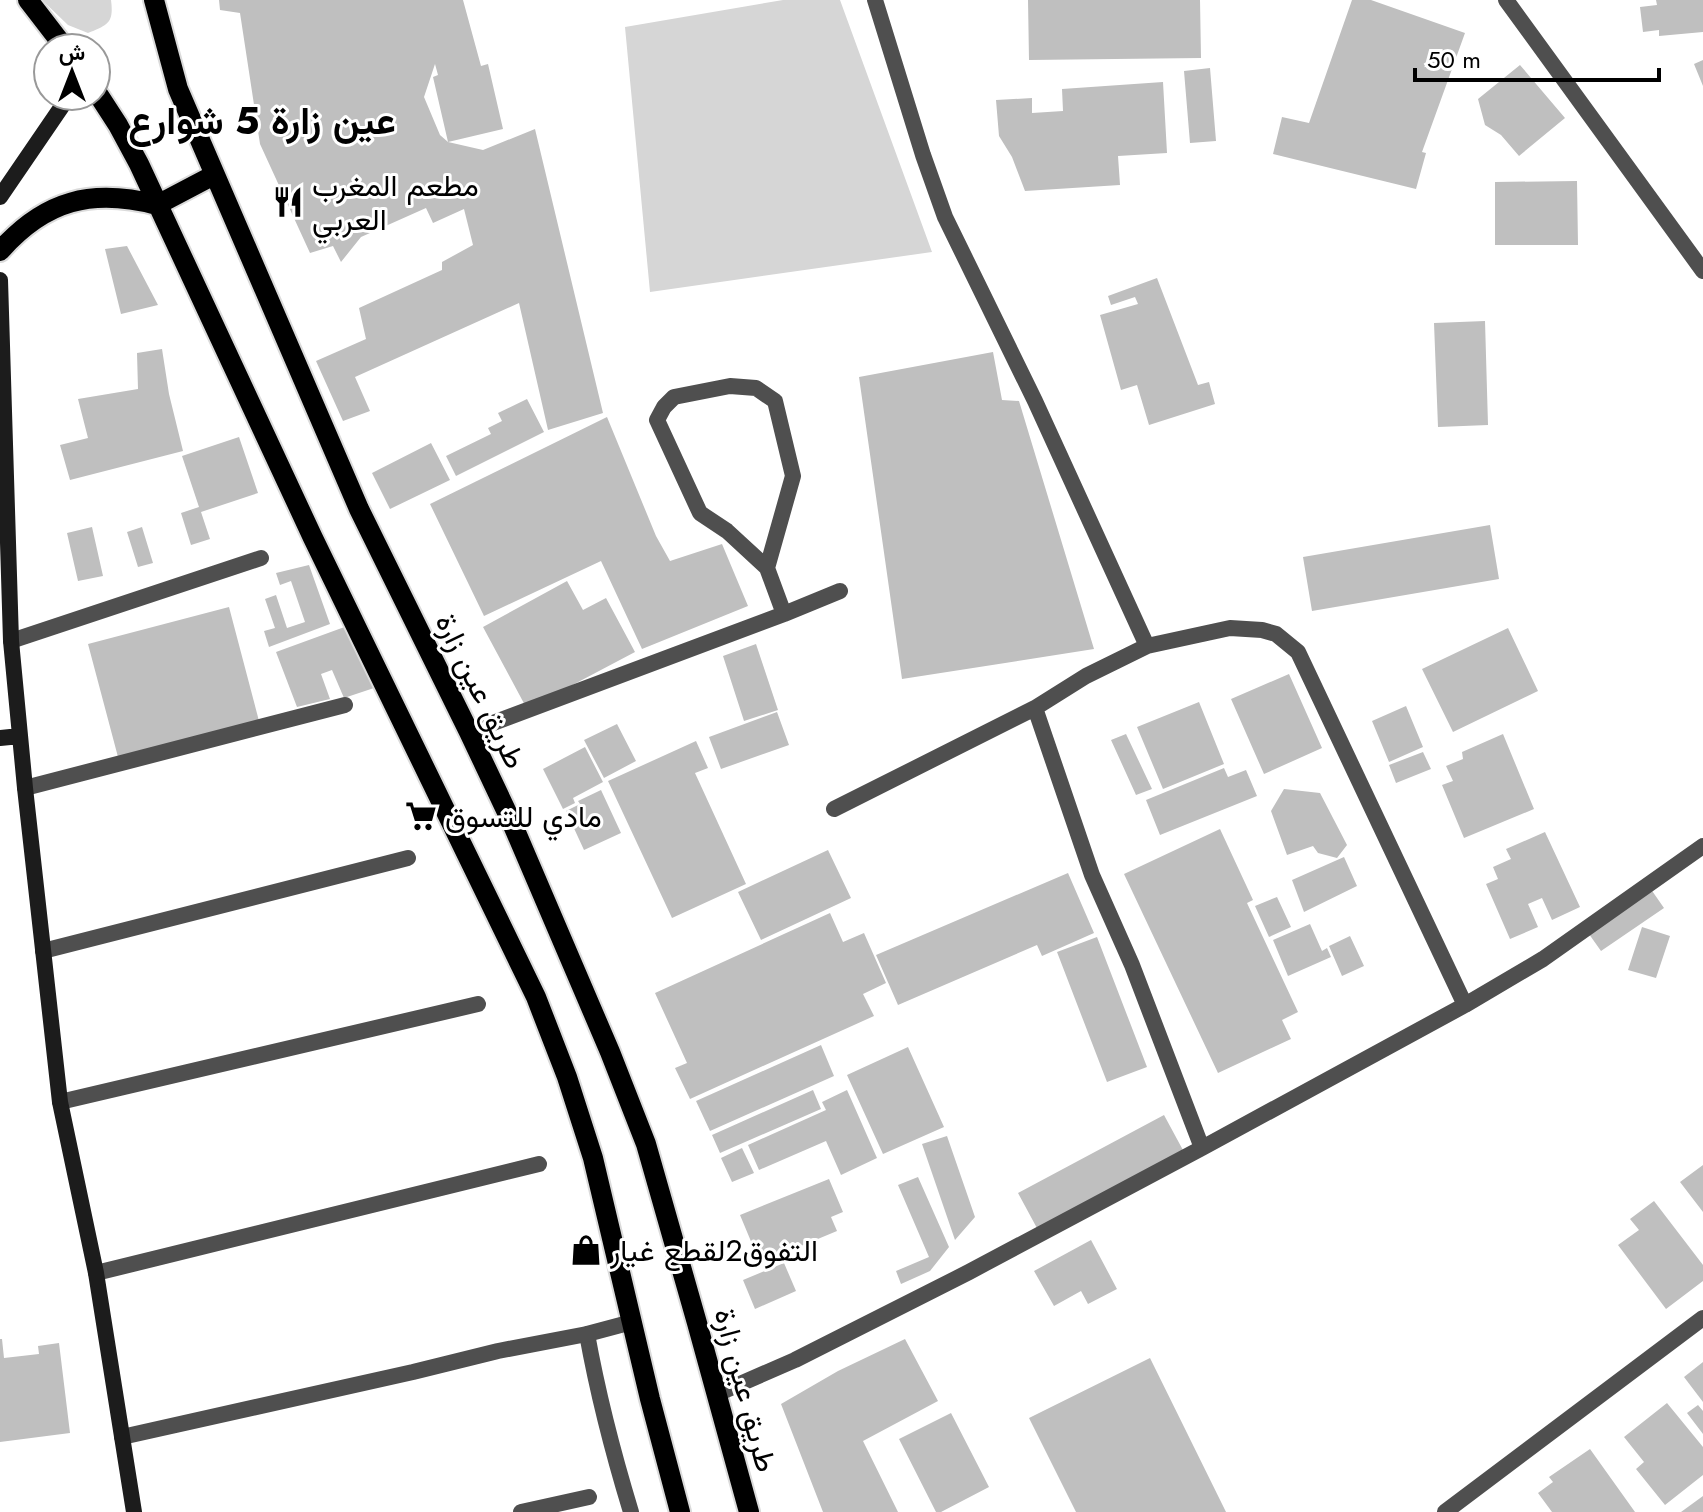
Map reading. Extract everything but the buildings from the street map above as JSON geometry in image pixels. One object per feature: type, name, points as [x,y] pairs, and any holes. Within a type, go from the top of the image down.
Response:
[{"type":"main road","points":[[28,0],[53,32]]},
{"type":"main road","name":"طريق عين زارة","points":[[154,0],[178,89],[214,175],[359,509],[525,852],[610,1052],[646,1144],[749,1512]]},
{"type":"main road","points":[[110,112],[139,164],[319,551],[536,997],[567,1077],[593,1158],[680,1512]]},
{"type":"main road","points":[[0,251],[26,225],[58,206],[108,196],[157,205],[214,175]]},
{"type":"street","points":[[875,0],[945,217],[1035,401],[1147,646]]},
{"type":"street","points":[[1506,0],[1703,271]]},
{"type":"street","points":[[0,197],[58,112]]},
{"type":"street","points":[[0,280],[11,641],[25,788],[60,1102],[96,1273],[134,1512]]},
{"type":"street","points":[[767,568],[793,476],[775,401],[756,388],[730,386],[674,397],[657,420],[700,513],[727,531],[767,568],[784,614]]},
{"type":"street","points":[[11,641],[261,558]]},
{"type":"street","points":[[469,732],[840,591]]},
{"type":"street","points":[[834,809],[1035,708],[1086,676],[1147,646],[1230,628],[1276,634],[1298,652],[1465,1005]]},
{"type":"street","points":[[25,788],[345,705]]},
{"type":"street","points":[[1035,708],[1092,875],[1132,965],[1202,1148]]},
{"type":"street","points":[[0,738],[20,736]]},
{"type":"street","points":[[717,1394],[795,1360],[929,1292],[1465,1005],[1543,959],[1703,846]]},
{"type":"street","points":[[43,951],[408,858]]},
{"type":"street","points":[[60,1102],[478,1004]]},
{"type":"street","points":[[96,1273],[539,1164]]},
{"type":"street","points":[[1445,1512],[1703,1318]]},
{"type":"street","points":[[122,1437],[632,1322]]},
{"type":"street","points":[[587,1334],[614,1459],[631,1512]]},
{"type":"street","points":[[521,1512],[589,1497]]},
{"type":"shaded area","points":[[42,0],[111,0],[111,14],[105,25],[86,32],[68,25]]},
{"type":"shaded area","points":[[783,0],[840,0],[932,252],[650,292],[625,27]]},
{"type":"place","name":"مطعم المغرب العربي","points":[[288,202]]},
{"type":"place","name":"مادي للتسوق","points":[[421,816]]},
{"type":"place","name":"التفوق2لقطع غيار","points":[[586,1250]]},
{"type":"district","name":"عين زارة 5 شوارع","points":[[262,120]]}]
